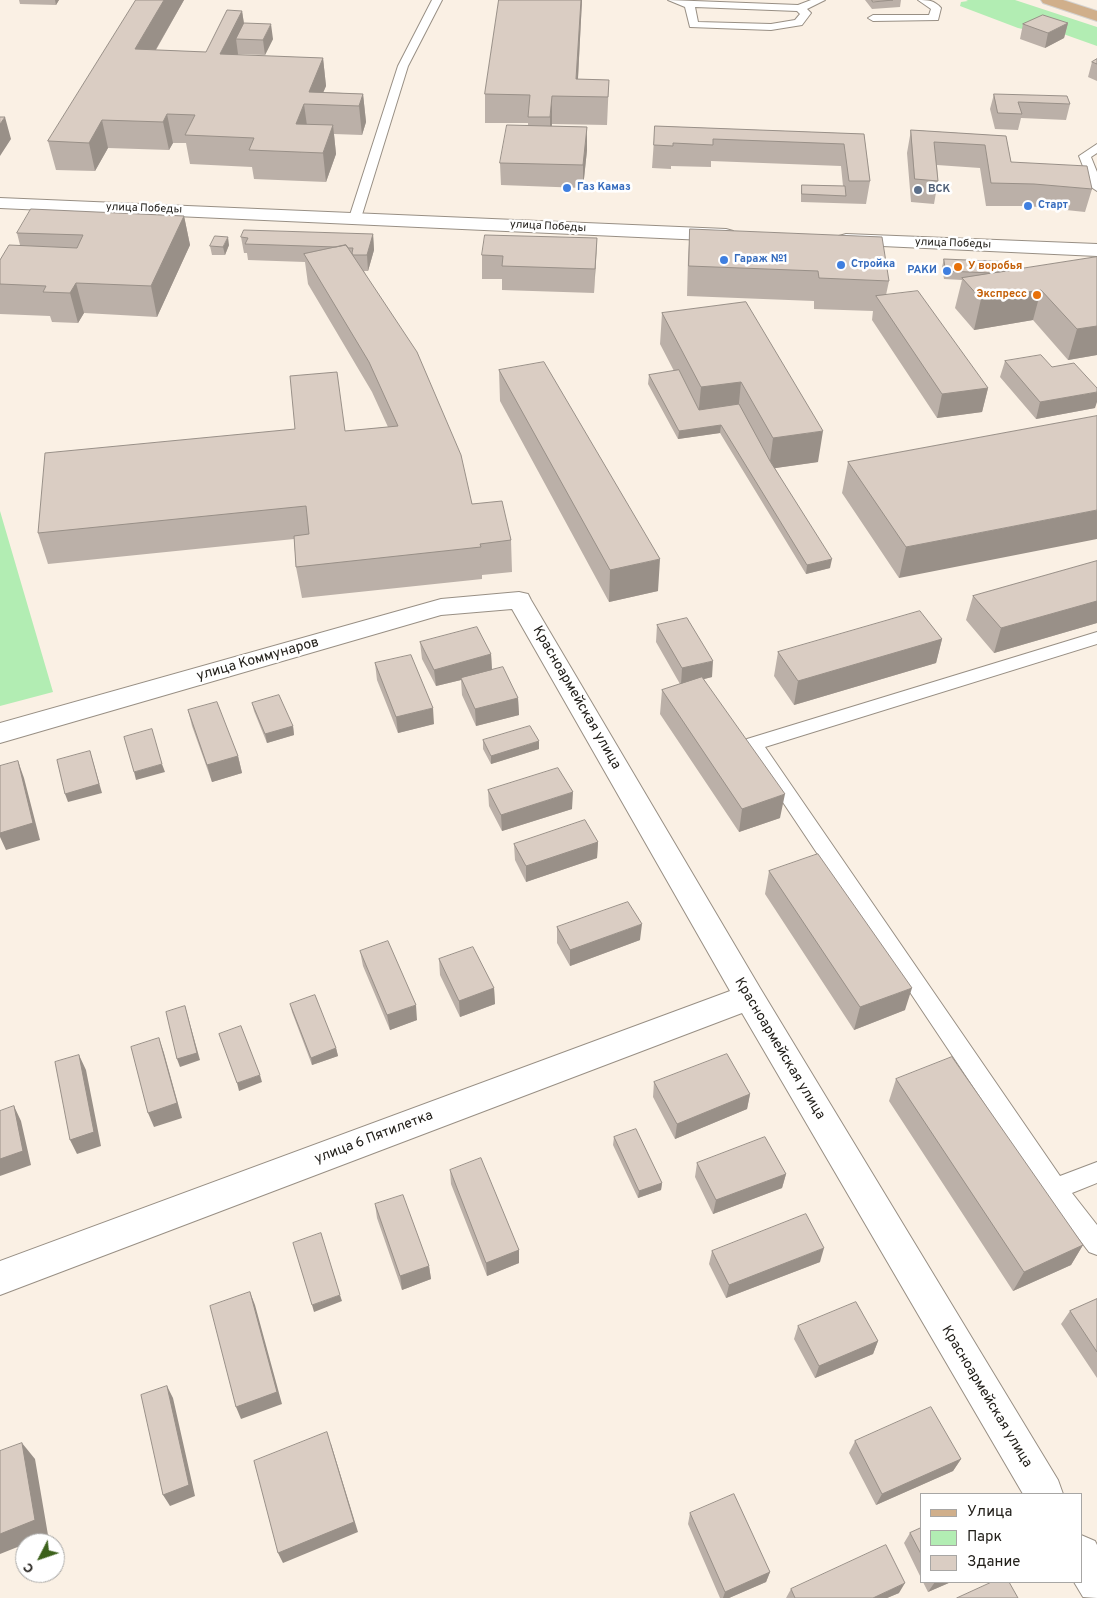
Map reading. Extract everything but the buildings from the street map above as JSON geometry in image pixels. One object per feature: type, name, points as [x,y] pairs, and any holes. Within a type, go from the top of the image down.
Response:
[{"type":"main road","points":[[1048,0],[1097,16]]},
{"type":"street","name":"улица Победы","points":[[0,203],[747,236]]},
{"type":"street","name":"улица Победы","points":[[825,239],[1097,250]]},
{"type":"street","name":"улица Коммунаров","points":[[0,733],[441,607],[520,600]]},
{"type":"street","name":"Красноармейская улица","points":[[520,600],[749,998],[1043,1493]]},
{"type":"street","name":"улица 6 Пятилетка","points":[[0,1278],[749,998]]},
{"type":"street","points":[[1082,1558],[1097,1583]]},
{"type":"lane","points":[[355,218],[403,66],[437,0]]},
{"type":"lane","points":[[672,0],[689,4],[800,8],[820,0]]},
{"type":"lane","points":[[873,18],[934,18],[936,8],[923,0]]},
{"type":"lane","points":[[689,4],[694,25],[771,27],[798,23],[806,13],[800,8]]},
{"type":"lane","points":[[1097,148],[1084,156],[1097,187]]},
{"type":"lane","points":[[1097,638],[753,744],[1055,1189],[1097,1244]]},
{"type":"lane","points":[[1055,1189],[1097,1172]]},
{"type":"green space","points":[[966,0],[1015,0],[1097,27],[1097,46],[1038,25],[1032,31],[1018,28],[960,6],[961,2],[968,1]]},
{"type":"green space","points":[[0,511],[53,692],[0,706]]},
{"type":"place","name":"Газ Камаз","points":[[567,188]]},
{"type":"place","name":"ВСК","points":[[918,190]]},
{"type":"place","name":"Старт","points":[[1028,206]]},
{"type":"place","name":"Гараж №1","points":[[724,260]]},
{"type":"place","name":"Стройка","points":[[841,265]]},
{"type":"place","name":"У воробья","points":[[958,267]]},
{"type":"place","name":"РАКИ","points":[[947,271]]},
{"type":"place","name":"Экспресс","points":[[1037,295]]}]
